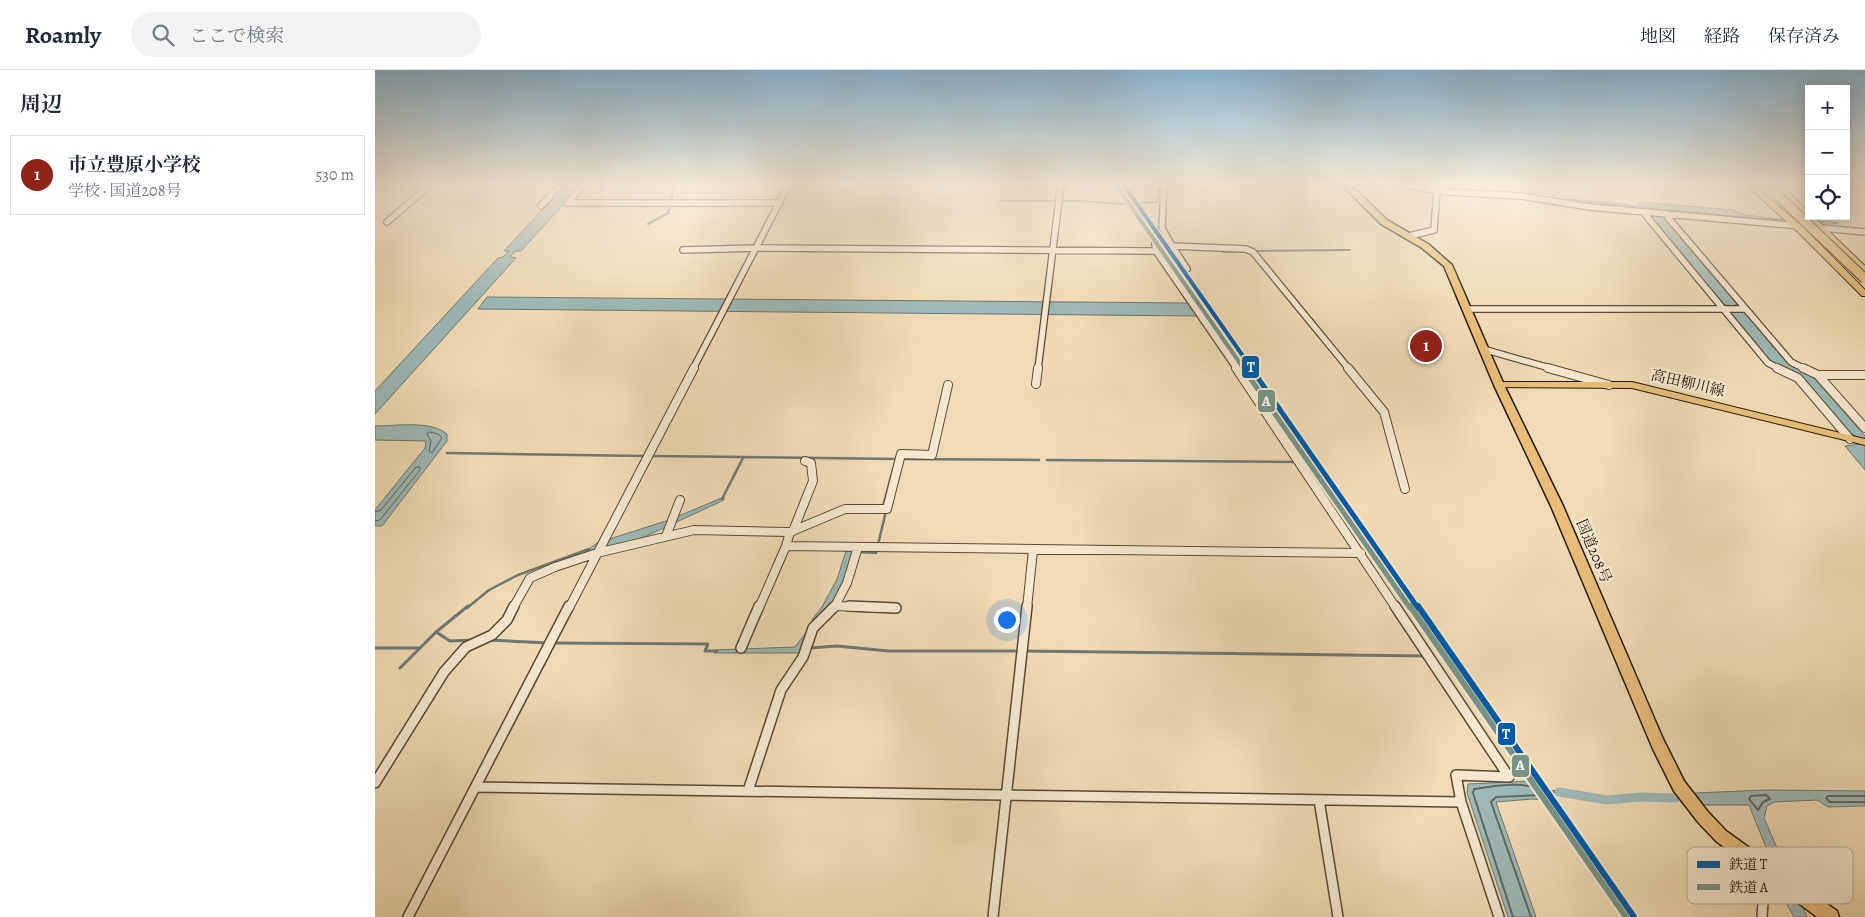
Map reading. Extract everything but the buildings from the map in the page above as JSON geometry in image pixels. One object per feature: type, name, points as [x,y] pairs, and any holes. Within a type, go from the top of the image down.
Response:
[{"type":"highway","name":"国道208号","points":[[1389,224],[1425,246],[1448,265],[1467,305],[1499,385],[1557,506],[1658,744],[1679,786],[1703,817],[1721,836],[1735,847]]},
{"type":"highway","points":[[1809,224],[1865,279]]},
{"type":"highway","name":"国道208号","points":[[1812,904],[1831,917]]},
{"type":"main road","points":[[1815,224],[1865,270]]},
{"type":"main road","points":[[1795,225],[1865,294]]},
{"type":"main road","name":"高田柳川線","points":[[1499,385],[1632,386],[1858,440]]},
{"type":"street","points":[[408,917],[770,224]]},
{"type":"street","points":[[1036,384],[1056,224]]},
{"type":"street","points":[[1162,224],[1162,228],[1168,240],[1187,269]]},
{"type":"street","points":[[1409,236],[1434,230],[1434,224]]},
{"type":"street","points":[[1653,224],[1768,363],[1798,378],[1858,440]]},
{"type":"street","points":[[1673,224],[1791,362],[1818,375],[1865,428]]},
{"type":"street","points":[[1778,224],[1865,232]]},
{"type":"street","points":[[1168,240],[1155,244],[1156,251],[1361,553],[1509,777],[1456,775],[1461,802],[1499,917]]},
{"type":"street","points":[[1173,246],[1246,249],[1253,252],[1384,412],[1405,489]]},
{"type":"street","points":[[683,250],[757,248],[1156,251]]},
{"type":"street","points":[[1467,305],[1745,309]]},
{"type":"street","points":[[1483,349],[1611,385]]},
{"type":"street","points":[[1818,375],[1865,375]]},
{"type":"street","points":[[375,783],[445,672],[466,647],[497,631],[502,623],[507,620],[530,578],[555,567],[597,553],[694,530],[792,532],[845,509],[887,509],[901,454],[932,454],[948,385]]},
{"type":"street","points":[[741,648],[792,532],[801,507],[809,494],[815,473],[811,464],[805,461]]},
{"type":"street","points":[[666,536],[680,500]]},
{"type":"street","points":[[786,546],[1361,553]]},
{"type":"street","points":[[748,791],[781,690],[803,657],[813,628],[831,613],[835,606],[847,582],[858,547]]},
{"type":"street","points":[[993,917],[1033,550]]},
{"type":"street","points":[[835,606],[896,608]]},
{"type":"street","points":[[476,787],[1461,802]]},
{"type":"street","points":[[1319,800],[1337,917]]},
{"type":"street","points":[[1762,917],[1763,904]]},
{"type":"water","points":[[529,224],[546,224],[521,251],[515,251],[510,257],[516,258],[375,414],[375,391],[498,258],[503,257],[509,251],[504,251]]},
{"type":"water","points":[[1656,224],[1670,224],[1736,301],[1738,305],[1734,305],[1738,310],[1744,310],[1787,361],[1810,374],[1865,436],[1865,470],[1845,446],[1860,444],[1859,438],[1844,430],[1799,378],[1771,363],[1731,315],[1729,311],[1733,310],[1729,305],[1723,305]]},
{"type":"water","points":[[487,297],[1189,303],[1197,316],[478,309]]},
{"type":"water","points":[[422,425],[432,427],[447,434],[447,441],[382,526],[375,526],[375,510],[425,448],[426,441],[375,440],[375,426]]},
{"type":"water","points":[[724,497],[724,500],[642,538],[586,551],[597,543],[669,520]]},
{"type":"water","points":[[846,551],[854,551],[839,594],[802,651],[797,653],[714,653],[715,650],[795,647],[808,630],[813,618],[822,607],[837,579]]},
{"type":"water","points":[[1530,781],[1546,784],[1554,797],[1547,800],[1532,799],[1496,802],[1536,917],[1508,917],[1467,793],[1468,784]]},
{"type":"water","points":[[1766,790],[1865,791],[1865,806],[1828,807],[1817,800],[1775,802],[1767,806],[1764,818],[1777,847],[1766,847],[1749,805],[1703,805],[1695,793]]},
{"type":"water","points":[[1787,904],[1801,904],[1807,917],[1794,917]]},
{"type":"waterway","points":[[1253,251],[1350,250]]},
{"type":"waterway","points":[[1223,252],[1243,252]]},
{"type":"waterway","points":[[447,453],[645,456]]},
{"type":"waterway","points":[[653,456],[897,459]]},
{"type":"waterway","points":[[722,499],[743,458]]},
{"type":"waterway","points":[[857,552],[876,553],[886,511],[883,506],[896,459]]},
{"type":"waterway","points":[[903,459],[1039,460]]},
{"type":"waterway","points":[[1047,460],[1294,462]]},
{"type":"waterway","points":[[467,608],[489,590],[518,575],[589,549]]},
{"type":"waterway","points":[[436,632],[468,606]]},
{"type":"waterway","points":[[400,668],[436,632]]},
{"type":"waterway","points":[[436,632],[450,641],[473,640]]},
{"type":"waterway","points":[[488,640],[548,643]]},
{"type":"waterway","points":[[553,643],[708,644],[705,651],[717,651]]},
{"type":"waterway","points":[[810,648],[837,646],[888,651],[1019,651]]},
{"type":"waterway","points":[[375,648],[419,648]]},
{"type":"waterway","points":[[1024,651],[1425,656]]},
{"type":"waterway","points":[[1548,791],[1559,792]]},
{"type":"waterway","points":[[1559,792],[1607,800],[1640,797],[1676,798]]},
{"type":"rail line","name":"A","points":[[1143,224],[1626,917]]},
{"type":"rail line","name":"T","points":[[1151,224],[1634,917]]},
{"type":"place","name":"市立豊原小学校","points":[[1426,346]]}]
